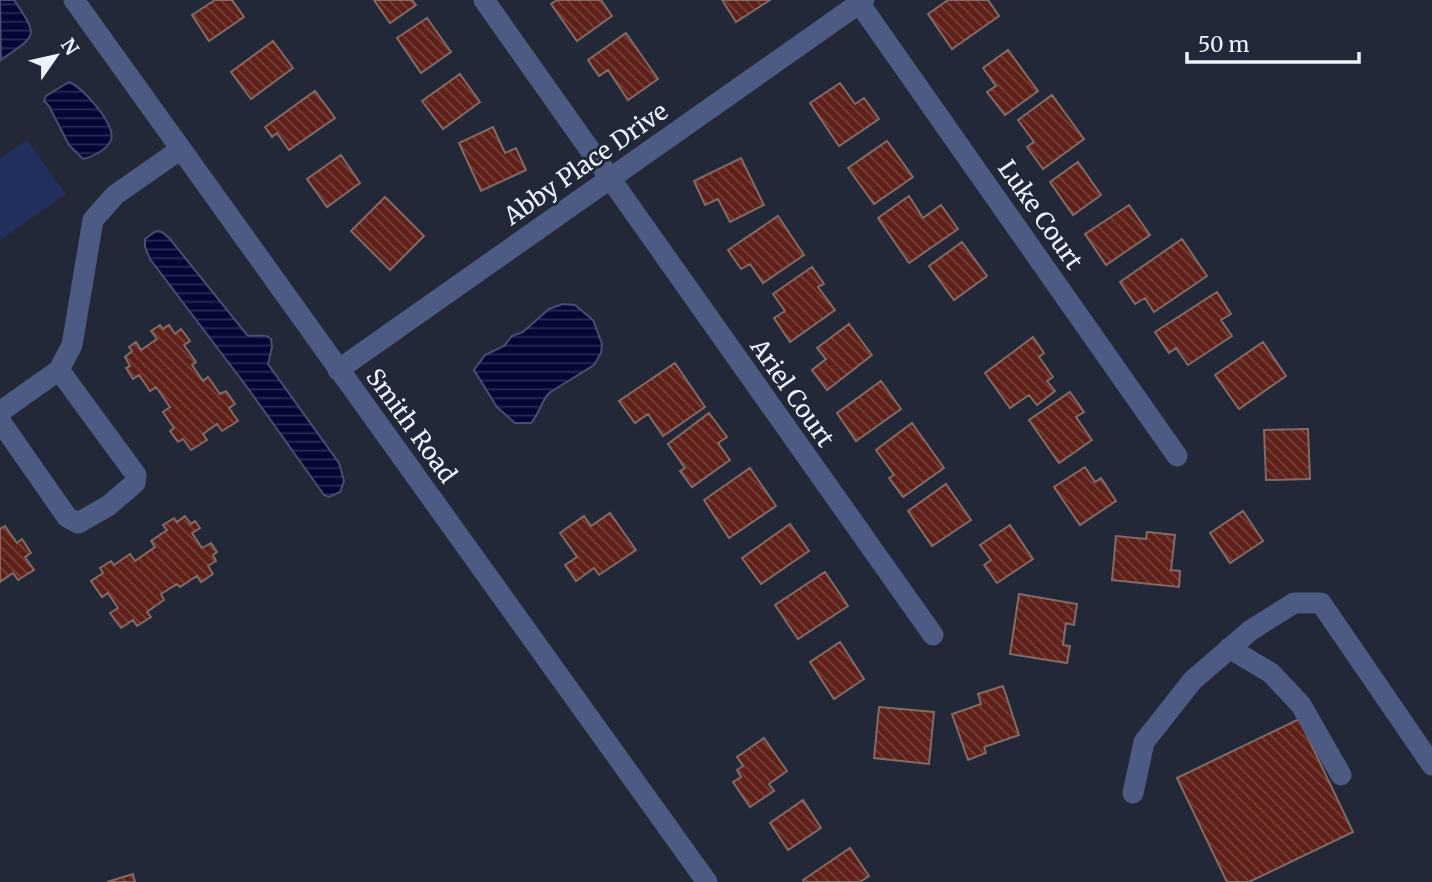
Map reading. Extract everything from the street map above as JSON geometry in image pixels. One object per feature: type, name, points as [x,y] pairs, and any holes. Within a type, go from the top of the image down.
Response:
[{"type":"street","name":"Smith Road","points":[[74,0],[707,882]]},
{"type":"street","name":"Ariel Court","points":[[484,0],[933,635]]},
{"type":"street","name":"Abby Place Drive","points":[[338,370],[860,1]]},
{"type":"street","name":"Luke Court","points":[[860,1],[1177,456]]},
{"type":"street","points":[[0,412],[59,370],[72,345],[93,220],[115,195],[180,149]]},
{"type":"street","points":[[0,421],[67,517],[78,523],[108,506],[135,483],[136,475],[59,370]]},
{"type":"street","points":[[1133,793],[1144,742],[1192,680],[1251,630],[1294,603],[1321,603],[1432,765]]},
{"type":"street","points":[[1229,648],[1271,673],[1301,705],[1341,775]]},
{"type":"shaded area","points":[[0,0],[14,0],[31,29],[27,40],[1,60]]},
{"type":"shaded area","points":[[69,82],[97,107],[111,133],[111,140],[106,147],[83,159],[69,145],[44,101],[46,96]]},
{"type":"shaded area","points":[[27,140],[66,194],[0,240],[0,159]]},
{"type":"shaded area","points":[[156,231],[162,232],[170,239],[247,335],[271,339],[268,364],[339,463],[344,481],[340,492],[329,497],[324,495],[247,387],[150,259],[145,239]]},
{"type":"shaded area","points":[[563,304],[575,305],[593,320],[602,344],[601,353],[594,365],[549,393],[531,423],[515,423],[497,407],[474,370],[485,355],[504,346],[512,336],[523,332],[549,309]]},
{"type":"building","points":[[215,0],[232,0],[244,17],[209,41],[192,15]]},
{"type":"building","points":[[374,0],[412,0],[416,5],[390,23]]},
{"type":"building","points":[[557,0],[601,0],[612,16],[577,41],[551,4]]},
{"type":"building","points":[[722,0],[770,0],[736,22]]},
{"type":"building","points":[[948,0],[988,0],[999,16],[952,49],[928,14]]},
{"type":"building","points":[[427,18],[451,52],[421,73],[397,38]]},
{"type":"building","points":[[626,33],[658,79],[628,100],[608,70],[599,76],[588,60]]},
{"type":"building","points":[[273,41],[293,68],[251,99],[231,72]]},
{"type":"building","points":[[1008,50],[1038,91],[1005,115],[987,92],[996,86],[983,68]]},
{"type":"building","points":[[460,74],[480,102],[443,129],[422,101]]},
{"type":"building","points":[[840,83],[855,104],[864,98],[879,119],[839,146],[810,103]]},
{"type":"building","points":[[315,91],[335,118],[289,150],[277,133],[272,137],[265,127]]},
{"type":"building","points":[[1052,95],[1084,139],[1043,169],[1027,147],[1034,142],[1018,120]]},
{"type":"building","points":[[493,127],[505,153],[516,148],[526,170],[481,191],[459,143]]},
{"type":"building","points":[[887,141],[913,177],[874,204],[848,168]]},
{"type":"building","points":[[341,155],[360,183],[327,207],[307,179]]},
{"type":"building","points":[[741,158],[764,205],[730,222],[718,199],[705,205],[694,181]]},
{"type":"building","points":[[1078,162],[1101,195],[1073,215],[1050,182]]},
{"type":"building","points":[[909,196],[923,218],[941,205],[958,229],[909,263],[878,218]]},
{"type":"building","points":[[385,197],[424,236],[390,270],[351,231]]},
{"type":"building","points":[[1129,205],[1150,235],[1106,265],[1085,234]]},
{"type":"building","points":[[778,216],[804,255],[763,283],[750,264],[741,269],[728,250]]},
{"type":"building","points":[[1182,239],[1207,276],[1154,312],[1145,298],[1135,304],[1120,282]]},
{"type":"building","points":[[962,242],[987,276],[954,300],[929,266]]},
{"type":"building","points":[[812,267],[824,284],[818,287],[835,310],[790,342],[774,318],[785,311],[773,294]]},
{"type":"building","points":[[1217,292],[1231,314],[1221,320],[1232,336],[1188,365],[1176,348],[1169,353],[1155,332]]},
{"type":"building","points":[[849,324],[872,355],[827,390],[812,370],[826,359],[817,348]]},
{"type":"building","points":[[160,325],[163,329],[169,325],[175,334],[181,329],[190,341],[184,345],[196,362],[192,365],[203,381],[208,377],[220,394],[226,391],[235,404],[229,408],[238,421],[222,431],[217,424],[203,434],[207,440],[191,450],[183,439],[178,442],[170,431],[174,428],[163,412],[170,407],[156,387],[150,391],[139,375],[133,379],[126,368],[130,366],[125,357],[132,351],[129,347],[136,342],[141,350],[157,339],[151,331]]},
{"type":"building","points":[[1033,337],[1044,353],[1039,357],[1053,377],[1047,381],[1055,391],[1037,405],[1029,395],[1010,408],[985,373]]},
{"type":"building","points":[[1263,342],[1286,376],[1239,409],[1215,375]]},
{"type":"building","points":[[675,363],[705,407],[663,436],[648,414],[635,423],[619,401]]},
{"type":"building","points":[[881,381],[901,409],[856,441],[837,413]]},
{"type":"building","points":[[1070,392],[1084,412],[1076,417],[1092,440],[1059,463],[1029,420]]},
{"type":"building","points":[[709,413],[727,437],[718,443],[730,460],[692,487],[680,471],[685,468],[668,444]]},
{"type":"building","points":[[912,423],[944,468],[903,497],[889,478],[894,475],[876,450]]},
{"type":"building","points":[[1308,429],[1310,479],[1266,480],[1264,430]]},
{"type":"building","points":[[1085,467],[1095,482],[1101,478],[1116,501],[1080,525],[1054,487]]},
{"type":"building","points":[[750,468],[776,506],[729,538],[704,500]]},
{"type":"building","points":[[946,484],[971,520],[932,546],[908,511]]},
{"type":"building","points":[[1243,511],[1263,541],[1230,563],[1210,533]]},
{"type":"building","points":[[610,513],[636,550],[599,575],[594,568],[576,581],[565,565],[577,557],[560,533],[584,516],[591,526]]},
{"type":"building","points":[[185,516],[191,524],[195,521],[200,528],[192,533],[202,548],[211,543],[217,552],[213,555],[216,561],[208,566],[213,574],[201,582],[197,576],[180,587],[177,584],[161,594],[164,600],[147,612],[151,617],[137,626],[133,620],[121,628],[110,613],[118,608],[108,593],[102,597],[91,581],[103,573],[100,568],[111,561],[114,565],[130,554],[135,561],[155,547],[151,541],[167,530],[163,525],[174,518],[177,522]]},
{"type":"building","points":[[790,524],[809,551],[761,584],[742,558]]},
{"type":"building","points":[[1010,525],[1033,559],[997,583],[984,565],[991,560],[980,545]]},
{"type":"building","points":[[5,526],[17,543],[22,539],[31,553],[25,557],[34,570],[18,580],[13,573],[0,582],[0,529]]},
{"type":"building","points":[[1147,532],[1175,535],[1171,570],[1180,571],[1179,587],[1112,580],[1116,536],[1146,539]]},
{"type":"building","points":[[825,572],[848,606],[798,639],[775,605]]},
{"type":"building","points":[[1019,594],[1077,604],[1074,625],[1066,623],[1063,645],[1070,646],[1067,663],[1010,654]]},
{"type":"building","points":[[840,642],[864,679],[834,699],[810,662]]},
{"type":"building","points":[[1003,686],[1019,735],[984,747],[986,753],[968,760],[952,714],[981,704],[978,694]]},
{"type":"building","points":[[879,707],[934,712],[929,764],[874,758]]},
{"type":"building","points":[[1299,719],[1353,832],[1249,882],[1227,882],[1177,778]]},
{"type":"building","points":[[764,738],[787,771],[769,784],[774,791],[750,807],[733,782],[741,777],[737,770],[743,766],[737,757]]},
{"type":"building","points":[[803,800],[821,828],[788,850],[770,823]]},
{"type":"building","points":[[850,848],[869,876],[860,882],[804,882],[803,880]]},
{"type":"building","points":[[133,874],[135,882],[107,882]]}]
